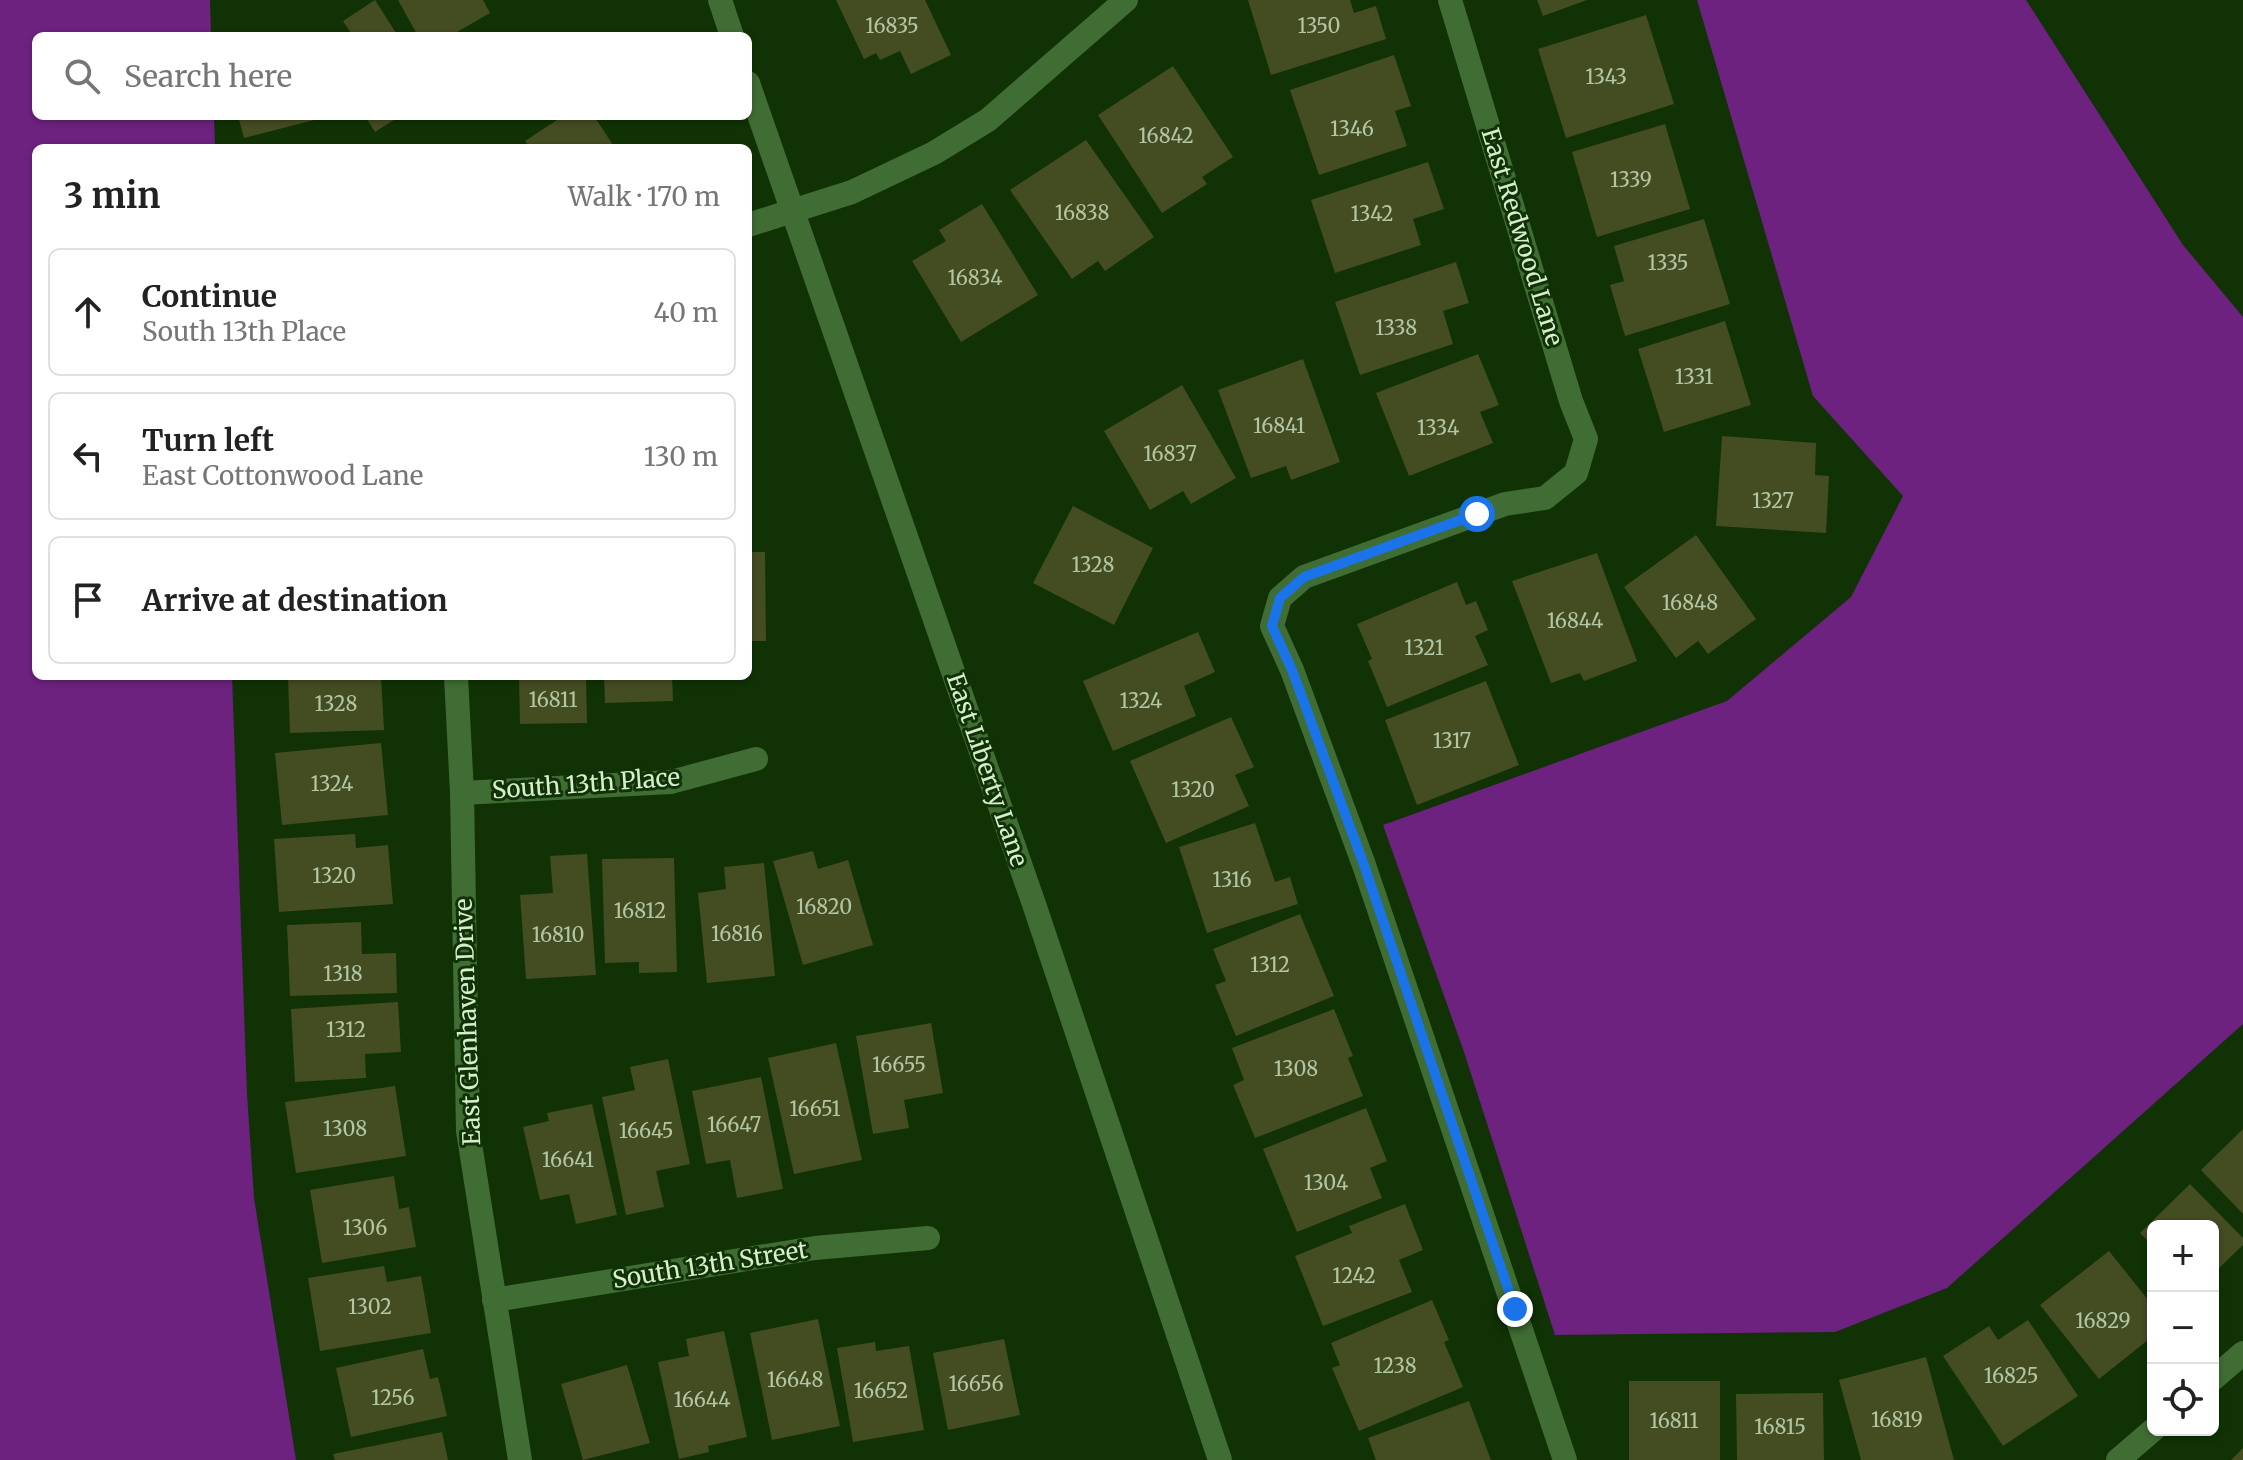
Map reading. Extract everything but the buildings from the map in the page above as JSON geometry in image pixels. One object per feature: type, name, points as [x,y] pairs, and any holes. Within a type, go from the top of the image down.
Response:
[{"type":"street","points":[[720,0],[731,32]]},
{"type":"street","points":[[752,224],[852,192],[934,153],[988,120],[1126,0]]},
{"type":"street","name":"East Redwood Lane","points":[[1450,0],[1571,401],[1586,439],[1576,473],[1545,498],[1505,504],[1304,577],[1280,598],[1272,626],[1292,670],[1364,865],[1565,1460]]},
{"type":"street","name":"East Liberty Lane","points":[[752,95],[1035,907],[1220,1460]]},
{"type":"street","name":"East Glenhaven Drive","points":[[456,680],[462,793],[468,1131],[520,1460]]},
{"type":"street","name":"South 13th Place","points":[[462,793],[671,782],[756,759]]},
{"type":"street","name":"South 13th Street","points":[[494,1300],[815,1248],[928,1238]]},
{"type":"street","points":[[2219,1374],[2243,1353]]},
{"type":"street","points":[[2118,1460],[2147,1435]]},
{"type":"shaded area","points":[[0,0],[210,0],[211,32],[32,32],[32,120],[214,120],[215,144],[32,144],[32,680],[232,680],[247,1094],[254,1198],[296,1460],[0,1460]]},
{"type":"shaded area","points":[[1697,0],[2026,0],[2183,245],[2243,317],[2243,1024],[1947,1288],[1835,1332],[1555,1335],[1463,1049],[1383,825],[1727,701],[1851,597],[1903,496],[1813,396]]},
{"type":"route","points":[[1477,514],[1304,577],[1280,598],[1272,626],[1292,670],[1364,865],[1515,1309]]}]
